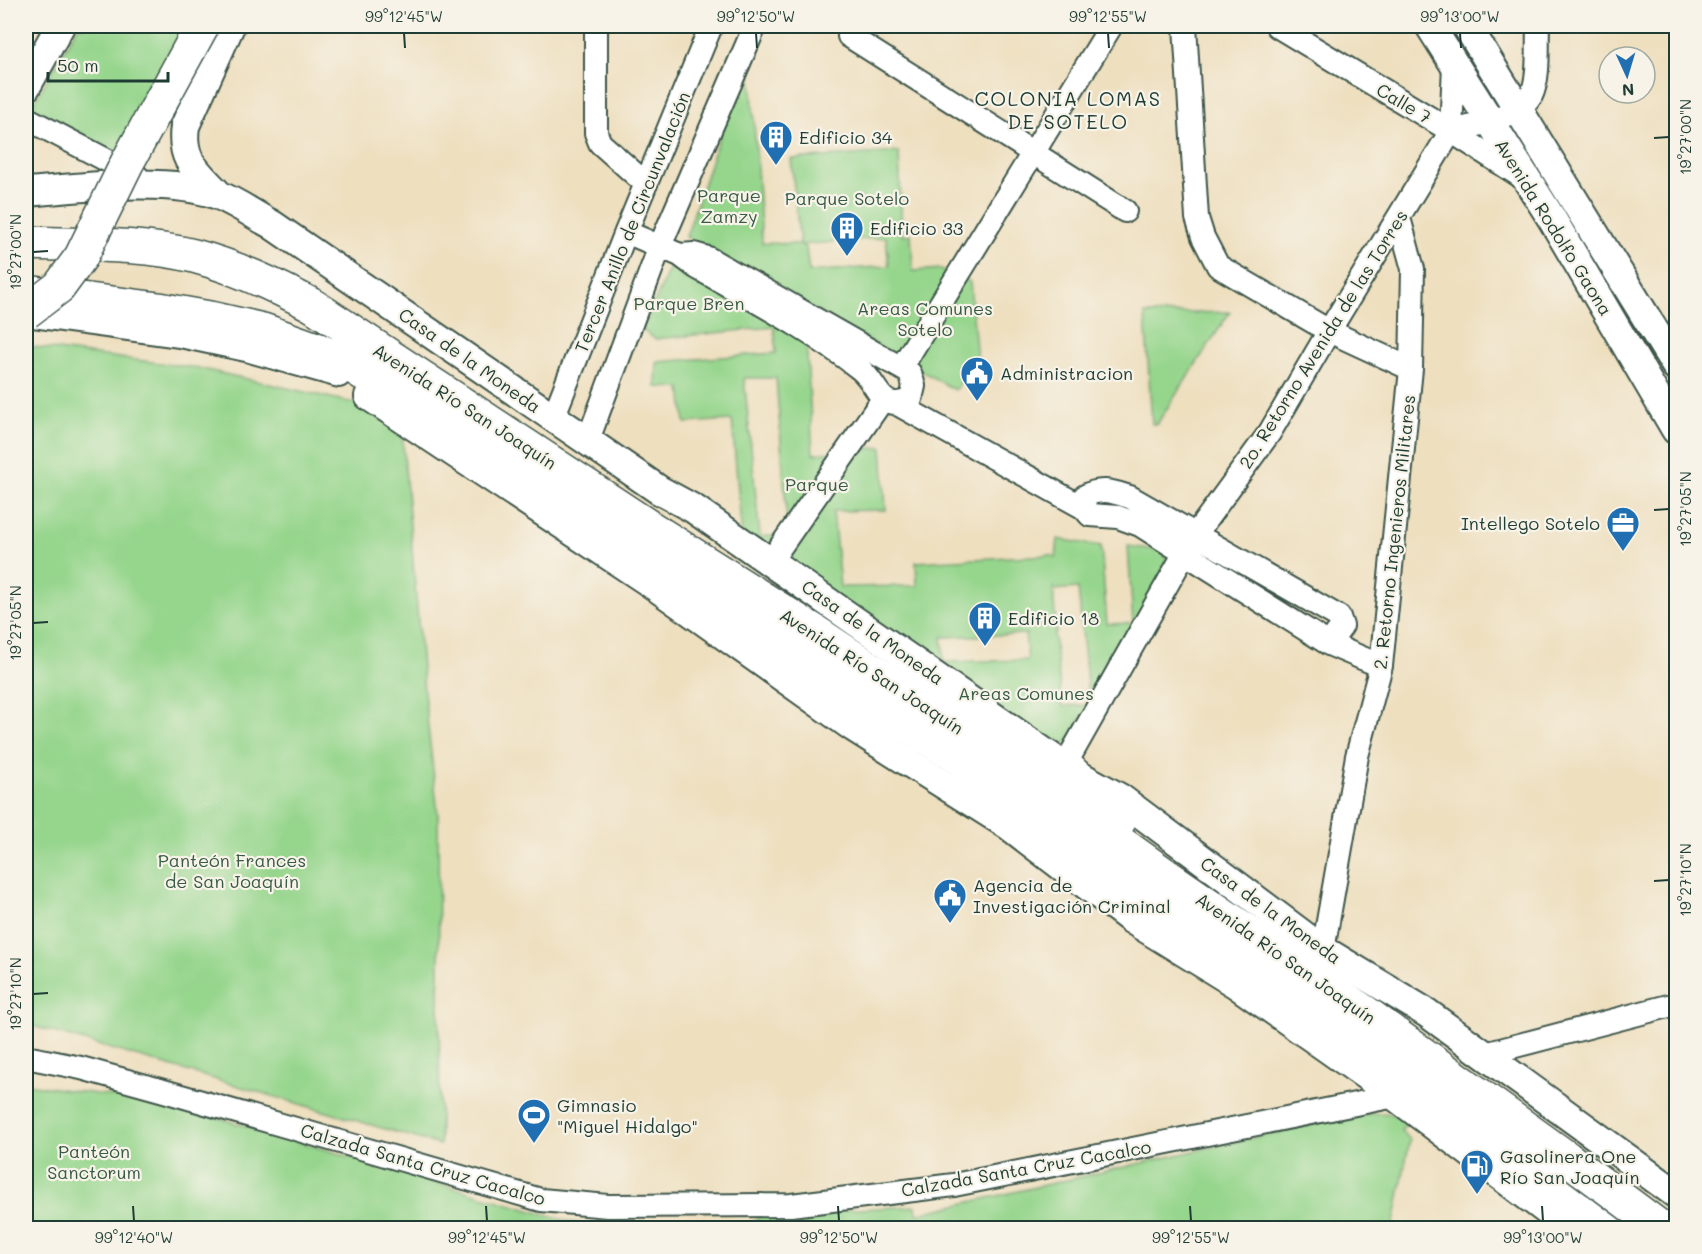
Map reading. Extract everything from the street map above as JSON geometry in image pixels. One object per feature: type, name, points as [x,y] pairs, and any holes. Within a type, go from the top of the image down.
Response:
[{"type":"highway","points":[[26,313],[59,286],[81,257],[127,163],[202,26]]},
{"type":"highway","name":"Avenida Río San Joaquín","points":[[26,243],[137,248],[192,255],[271,283],[312,305],[892,683],[1362,1010],[1559,1171],[1606,1228]]},
{"type":"highway","name":"Avenida Río San Joaquín","points":[[26,292],[159,309],[263,330],[319,350],[346,363],[496,455],[636,546],[797,657],[957,757],[1119,876],[1347,1032],[1559,1171],[1661,1228]]},
{"type":"highway","points":[[957,757],[970,776],[996,797],[1008,825]]},
{"type":"highway","points":[[1068,768],[1096,799],[1141,837],[1164,874]]},
{"type":"main road","points":[[26,87],[60,26]]},
{"type":"main road","points":[[219,195],[194,169],[186,154],[183,140],[185,126],[231,26]]},
{"type":"main road","name":"Avenida Rodolfo Gaona","points":[[1430,26],[1528,182],[1677,430]]},
{"type":"main road","name":"Avenida Rodolfo Gaona","points":[[1467,26],[1677,366]]},
{"type":"main road","name":"Casa de la Moneda","points":[[26,192],[154,185],[188,189],[219,195],[271,224],[659,490],[694,509],[1068,768],[1120,798],[1323,950],[1427,1013],[1676,1193]]},
{"type":"main road","points":[[263,330],[440,441],[652,584],[853,727],[1008,825],[1131,919],[1236,984],[1395,1096],[1570,1228]]},
{"type":"main road","points":[[1650,1228],[1676,1193]]},
{"type":"street","points":[[596,26],[596,133],[600,143],[646,184]]},
{"type":"street","name":"Tercer Anillo de Circunvalación","points":[[553,417],[711,26]]},
{"type":"street","name":"Tercer Anillo de Circunvalación","points":[[588,440],[670,250],[755,26]]},
{"type":"street","points":[[901,368],[1111,26]]},
{"type":"street","points":[[1185,26],[1197,218],[1203,237],[1218,266],[1329,331],[1411,369]]},
{"type":"street","name":"Calle 7","points":[[1277,26],[1451,132],[1528,182]]},
{"type":"street","points":[[1454,65],[1451,132],[1489,122],[1519,109],[1531,96],[1536,80],[1538,26]]},
{"type":"street","points":[[849,36],[1125,211]]},
{"type":"street","points":[[26,118],[154,185]]},
{"type":"street","name":"2o. Retorno Avenida de las Torres","points":[[1068,768],[1190,544],[1270,432],[1451,132]]},
{"type":"street","name":"2. Retorno Ingenieros Militares","points":[[1323,950],[1358,756],[1381,666],[1411,369],[1413,269],[1399,218]]},
{"type":"street","points":[[626,232],[670,250],[821,340],[862,371],[891,402],[1084,508],[1085,496],[1096,490],[1130,497],[1190,544],[1339,616],[1342,626],[1329,644],[1381,666]]},
{"type":"street","points":[[670,250],[708,258],[910,373],[914,386],[911,399],[891,402],[770,562]]},
{"type":"street","points":[[26,313],[180,336],[339,376]]},
{"type":"street","points":[[1485,1054],[1677,1004]]},
{"type":"street","name":"Calzada Santa Cruz Cacalco","points":[[26,1057],[81,1068],[164,1091],[541,1200],[608,1206],[790,1205],[954,1185],[1395,1096]]},
{"type":"green space","points":[[78,26],[187,26],[120,157],[31,108]]},
{"type":"green space","points":[[749,47],[762,243],[800,244],[791,159],[899,152],[902,235],[911,234],[913,271],[941,269],[970,282],[977,361],[955,390],[686,237]],"holes":[[[886,237],[889,266],[809,272],[806,248],[801,245]]]},
{"type":"green space","points":[[675,256],[806,338],[813,454],[882,447],[886,510],[833,511],[840,587],[917,586],[916,562],[1051,555],[1056,558],[1058,539],[1101,546],[1107,624],[1133,623],[1128,546],[1164,551],[1170,574],[1058,757],[742,538],[732,420],[685,423],[681,388],[656,387],[657,362],[776,353],[774,327],[655,339],[642,330]],"holes":[[[744,378],[776,378],[788,534],[760,537]],[[1053,586],[1054,590],[1078,588],[1089,705],[1062,706],[1054,634],[1056,633]],[[1027,634],[1025,635],[1028,660],[944,662],[942,637]]]},
{"type":"green space","points":[[1230,312],[1157,424],[1152,424],[1145,314]]},
{"type":"green space","name":"Panteón Frances de San Joaquín","points":[[26,346],[198,368],[358,404],[402,432],[424,692],[438,814],[440,1145],[26,1024]]},
{"type":"green space","name":"Panteón Sanctorum","points":[[26,1084],[175,1105],[570,1222],[611,1228],[26,1228]]},
{"type":"green space","points":[[1386,1113],[1400,1116],[1406,1124],[1401,1131],[1410,1139],[1393,1228],[744,1228],[763,1214],[916,1206],[917,1214],[1357,1114]]},
{"type":"place","name":"Edificio 34","points":[[776,166]]},
{"type":"place","name":"Edificio 33","points":[[847,257]]},
{"type":"place","name":"Administracion","points":[[977,402]]},
{"type":"place","name":"Intellego Sotelo","points":[[1623,552]]},
{"type":"place","name":"Edificio 18","points":[[985,647]]},
{"type":"place","name":"Agencia de Investigación Criminal","points":[[950,924]]},
{"type":"place","name":"Gimnasio \"Miguel Hidalgo\"","points":[[534,1144]]},
{"type":"place","name":"Gasolinera One Río San Joaquín","points":[[1477,1195]]},
{"type":"district","name":"COLONIA LOMAS DE SOTELO","points":[[1068,110]]},
{"type":"park label","name":"Parque Sotelo","points":[[847,198]]},
{"type":"park label","name":"Parque Zamzy","points":[[729,205]]},
{"type":"park label","name":"Parque Bren","points":[[689,303]]},
{"type":"park label","name":"Areas Comunes Sotelo","points":[[925,318]]},
{"type":"park label","name":"Parque","points":[[817,484]]},
{"type":"park label","name":"Areas Comunes","points":[[1026,693]]}]
